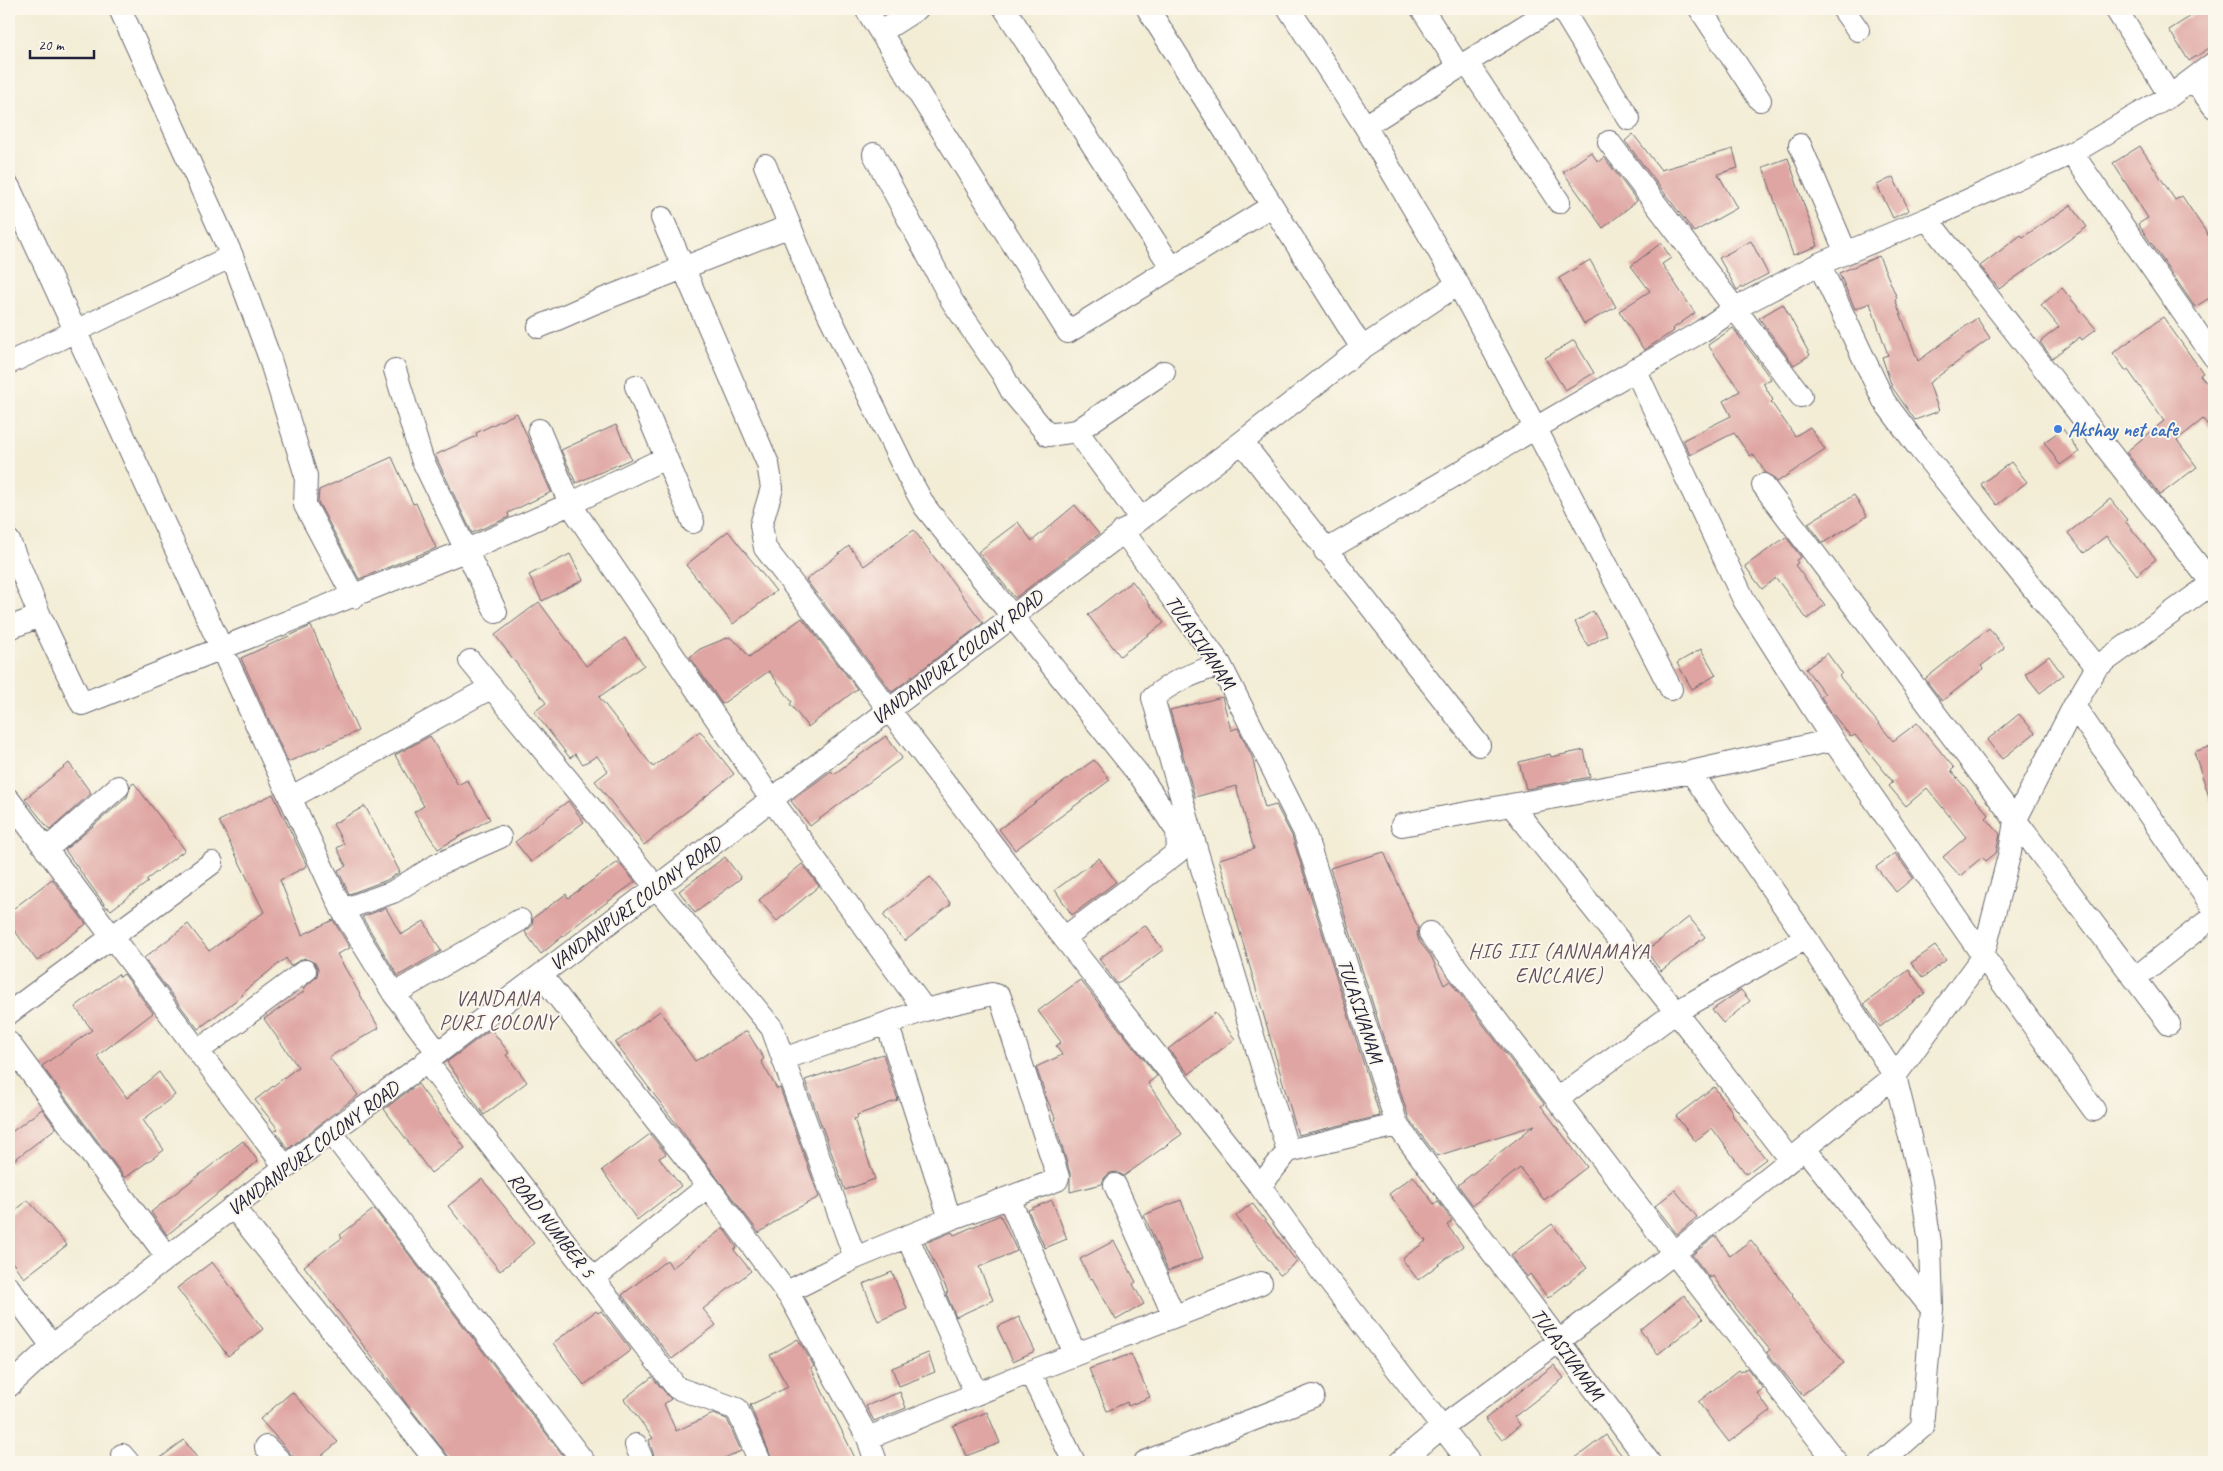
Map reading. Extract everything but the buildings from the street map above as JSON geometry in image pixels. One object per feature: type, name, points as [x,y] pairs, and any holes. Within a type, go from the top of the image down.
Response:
[{"type":"street","points":[[120,9],[232,256],[269,356],[306,476],[305,506],[354,597]]},
{"type":"street","points":[[866,9],[1068,332],[1272,206]]},
{"type":"street","points":[[881,32],[918,9]]},
{"type":"street","points":[[1006,9],[1172,268]]},
{"type":"street","points":[[1148,9],[1362,348]]},
{"type":"street","points":[[1289,9],[1365,126],[1458,284],[1535,427],[1671,689]]},
{"type":"street","points":[[1422,9],[1464,65],[1559,202]]},
{"type":"street","points":[[1365,126],[1552,9]]},
{"type":"street","points":[[1562,9],[1629,119]]},
{"type":"street","points":[[1700,9],[1760,100]]},
{"type":"street","points":[[1843,9],[1858,30]]},
{"type":"street","points":[[2116,9],[2170,96]]},
{"type":"street","points":[[1326,551],[1702,331],[1734,309],[1819,264],[1927,219],[2072,154],[2170,96],[2214,63]]},
{"type":"street","points":[[2193,79],[2214,107]]},
{"type":"street","points":[[1609,142],[1801,396]]},
{"type":"street","points":[[1800,145],[1846,253]]},
{"type":"street","points":[[874,154],[952,301],[1002,373],[1012,392],[1048,435],[1077,431],[1164,372]]},
{"type":"street","points":[[2072,154],[2214,357]]},
{"type":"street","points":[[765,165],[811,278],[908,476],[925,506],[1143,780],[1177,831],[1178,852],[1064,938]]},
{"type":"street","name":"ROAD NUMBER 5","points":[[9,187],[74,332],[342,910],[432,1057],[593,1279],[678,1388],[738,1409],[760,1462]]},
{"type":"street","points":[[662,218],[768,464],[772,488],[761,525],[765,548],[1064,938],[1260,1186],[1322,1272],[1469,1462]]},
{"type":"street","points":[[1400,1462],[1442,1427],[1674,1253],[1895,1076],[1983,956],[2010,852],[2015,822],[2074,706],[2098,666],[2213,585],[1927,219]]},
{"type":"street","points":[[538,327],[790,226]]},
{"type":"street","points":[[9,363],[232,256]]},
{"type":"street","points":[[1819,264],[1884,401],[1919,448],[2098,666]]},
{"type":"street","name":"VANDANPURI COLONY ROAD","points":[[9,1386],[52,1346],[331,1132],[1242,442],[1362,348],[1458,284]]},
{"type":"street","points":[[1635,369],[1744,600],[1833,740],[1983,956],[2094,1110]]},
{"type":"street","points":[[396,370],[422,459],[496,612]]},
{"type":"street","points":[[636,386],[693,522]]},
{"type":"street","points":[[539,430],[570,504],[771,799],[925,1010]]},
{"type":"street","name":"TULASIVANAM","points":[[1077,431],[1132,525],[1220,664],[1304,831],[1397,1125],[1649,1462]]},
{"type":"street","points":[[1242,442],[1478,745]]},
{"type":"street","points":[[9,541],[40,616],[82,704],[220,648],[354,597],[467,550],[570,504],[665,458]]},
{"type":"street","points":[[1763,485],[2169,1024]]},
{"type":"street","points":[[9,628],[40,616]]},
{"type":"street","points":[[470,661],[772,1028],[855,1258]]},
{"type":"street","points":[[1220,664],[1183,678],[1164,688],[1153,698],[1197,852],[1288,1151]]},
{"type":"street","points":[[290,798],[492,687]]},
{"type":"street","points":[[2074,706],[2214,909]]},
{"type":"street","points":[[1402,825],[1691,772],[1833,740]]},
{"type":"street","points":[[1691,772],[1806,938],[1895,1076],[1921,1182],[1930,1243],[1932,1309],[1922,1427],[1882,1462]]},
{"type":"street","points":[[46,850],[118,787]]},
{"type":"street","points":[[9,800],[286,1168]]},
{"type":"street","points":[[1511,805],[1676,1012],[1797,1155],[1932,1309]]},
{"type":"street","points":[[342,910],[393,892],[437,865],[500,837]]},
{"type":"street","points":[[9,1013],[212,863]]},
{"type":"street","points":[[2135,978],[2214,916]]},
{"type":"street","points":[[394,994],[520,920]]},
{"type":"street","points":[[1430,933],[1836,1462]]},
{"type":"street","points":[[1557,1099],[1676,1012],[1806,938]]},
{"type":"street","points":[[198,1051],[305,971]]},
{"type":"street","points":[[541,974],[708,1186],[787,1292],[868,1438],[876,1462]]},
{"type":"street","points":[[783,1059],[925,1010],[992,994],[1000,997],[1058,1177],[1055,1182],[950,1219],[855,1258],[787,1292]]},
{"type":"street","points":[[887,1023],[950,1219]]},
{"type":"street","points":[[9,1042],[168,1258]]},
{"type":"street","points":[[1260,1186],[1288,1151],[1397,1125]]},
{"type":"street","points":[[331,1132],[584,1462]]},
{"type":"street","points":[[1115,1185],[1174,1316]]},
{"type":"street","points":[[593,1279],[708,1186]]},
{"type":"street","points":[[1008,1198],[1075,1354]]},
{"type":"street","points":[[234,1208],[437,1462]]},
{"type":"street","points":[[907,1236],[976,1394]]},
{"type":"street","points":[[868,1438],[1075,1354],[1261,1283]]},
{"type":"street","points":[[9,1288],[52,1346]]},
{"type":"street","points":[[1030,1372],[1074,1462]]},
{"type":"street","points":[[1145,1462],[1313,1396]]},
{"type":"place","name":"Akshay net cafe","points":[[2058,429]]},
{"type":"district","name":"HIG III (ANNAMAYA ENCLAVE)","points":[[1559,963]]},
{"type":"district","name":"VANDANA PURI COLONY","points":[[498,1010]]}]
